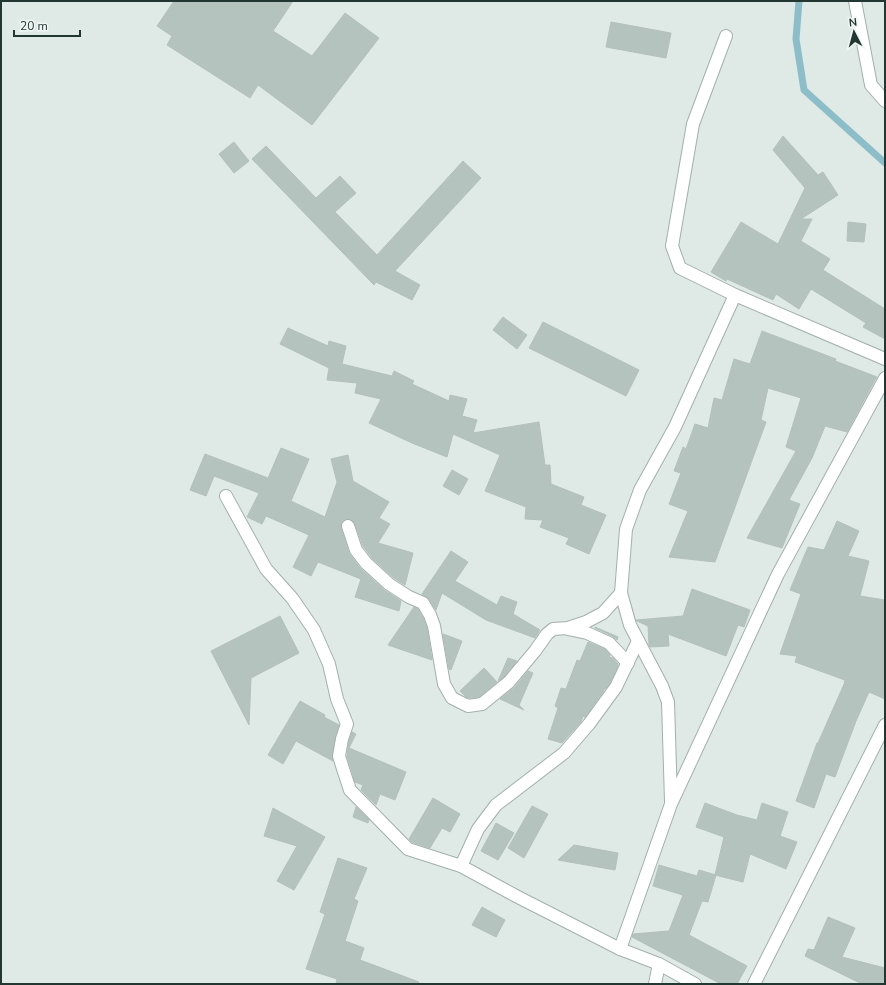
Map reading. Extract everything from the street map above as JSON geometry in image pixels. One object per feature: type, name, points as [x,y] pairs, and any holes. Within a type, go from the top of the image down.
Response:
[{"type":"street","points":[[855,1],[871,85],[885,101]]},
{"type":"street","points":[[726,36],[693,124],[672,246],[680,268],[735,296],[885,359]]},
{"type":"street","points":[[671,804],[668,702],[662,686],[630,624],[621,593],[626,529],[640,490],[675,427],[735,296]]},
{"type":"street","points":[[620,949],[671,804],[778,574],[885,378]]},
{"type":"street","points":[[226,496],[266,569],[292,598],[314,630],[330,664],[337,699],[347,724],[342,739],[340,756],[350,790],[408,850],[461,866],[620,949],[659,964],[696,984]]},
{"type":"street","points":[[348,526],[356,550],[366,563],[389,584],[409,597],[422,603],[430,615],[434,626],[444,684],[452,698],[468,706],[482,704],[509,682],[547,634],[553,629],[568,628],[586,622],[603,613],[621,593]]},
{"type":"street","points":[[568,628],[587,633],[609,643],[628,663]]},
{"type":"street","points":[[461,866],[478,829],[496,805],[564,753],[594,718],[616,687],[638,641]]},
{"type":"street","points":[[754,984],[885,725]]},
{"type":"street","points":[[656,984],[659,964]]},
{"type":"building","points":[[174,1],[293,1],[273,31],[312,56],[345,13],[379,38],[312,125],[258,85],[250,98],[167,45],[172,36],[157,26]]},
{"type":"building","points":[[611,22],[671,33],[666,58],[606,47]]},
{"type":"building","points":[[783,136],[818,175],[823,172],[838,195],[801,219],[812,219],[801,241],[830,259],[823,270],[885,309],[885,339],[863,327],[866,323],[811,289],[799,309],[776,294],[773,300],[727,279],[726,281],[711,272],[741,222],[778,244],[805,188],[773,150]]},
{"type":"building","points":[[234,142],[249,161],[234,173],[219,154]]},
{"type":"building","points":[[266,146],[316,198],[340,176],[356,193],[335,212],[377,255],[463,161],[481,178],[395,271],[420,285],[412,300],[376,282],[374,285],[252,159]]},
{"type":"building","points":[[848,222],[866,224],[864,242],[847,241]]},
{"type":"building","points":[[503,317],[527,335],[517,349],[493,330]]},
{"type":"building","points":[[543,322],[639,370],[626,396],[529,348]]},
{"type":"building","points":[[288,328],[328,346],[329,341],[346,346],[342,364],[392,376],[394,371],[414,381],[412,384],[449,401],[450,395],[467,399],[462,416],[477,420],[473,433],[539,422],[545,465],[550,465],[551,484],[584,497],[581,505],[606,515],[589,554],[566,544],[569,538],[540,527],[543,520],[525,519],[526,507],[485,491],[500,455],[453,434],[447,457],[369,423],[381,399],[355,393],[357,383],[327,380],[329,368],[280,344]]},
{"type":"building","points":[[762,331],[836,359],[835,361],[877,377],[847,432],[825,426],[812,458],[789,500],[800,504],[782,548],[747,538],[796,451],[786,447],[801,398],[768,388],[761,420],[766,422],[715,562],[669,557],[688,511],[669,504],[681,473],[674,471],[683,447],[686,449],[695,424],[708,428],[714,398],[722,400],[734,359],[750,364]]},
{"type":"building","points":[[281,448],[309,459],[291,501],[325,517],[337,482],[331,459],[348,455],[353,481],[389,502],[379,518],[390,524],[378,543],[413,553],[405,585],[394,578],[372,558],[363,546],[353,521],[345,519],[342,521],[341,528],[349,553],[360,568],[384,590],[401,601],[399,611],[355,597],[361,579],[318,562],[311,576],[293,567],[309,535],[266,516],[262,524],[247,517],[259,493],[214,476],[206,496],[190,490],[205,454],[268,478]]},
{"type":"building","points":[[452,470],[468,479],[459,495],[443,486]]},
{"type":"building","points":[[837,521],[859,531],[848,556],[869,561],[860,596],[885,600],[885,699],[869,692],[856,721],[835,777],[826,774],[814,808],[796,801],[817,743],[845,680],[795,662],[797,656],[780,654],[801,594],[790,590],[808,547],[824,550]]},
{"type":"building","points":[[451,551],[468,562],[455,581],[497,605],[501,596],[517,602],[513,614],[540,630],[535,638],[486,620],[442,593],[436,610],[429,599],[422,594]]},
{"type":"building","points":[[692,589],[750,610],[744,627],[738,625],[726,656],[668,634],[669,646],[650,647],[648,626],[636,620],[683,616]]},
{"type":"building","points":[[414,607],[418,609],[427,628],[432,660],[388,645]]},
{"type":"building","points":[[280,616],[299,653],[251,678],[249,725],[211,651]]},
{"type":"building","points":[[595,627],[618,637],[617,640],[612,636]]},
{"type":"building","points":[[443,634],[462,641],[451,670],[449,669]]},
{"type":"building","points":[[588,642],[605,649],[610,655],[609,657],[613,658],[618,664],[617,668],[610,683],[604,689],[585,717],[583,716],[581,722],[562,743],[548,739],[558,708],[555,706],[561,688],[566,689],[577,660],[580,661]]},
{"type":"building","points":[[508,658],[517,661],[504,677],[498,681]]},
{"type":"building","points":[[484,668],[497,682],[479,697],[466,697],[460,691]]},
{"type":"building","points":[[528,671],[533,673],[519,705],[524,710],[500,699],[515,687]]},
{"type":"building","points":[[300,701],[339,725],[332,755],[333,761],[296,741],[283,764],[268,755]]},
{"type":"building","points":[[352,732],[356,734],[349,748],[406,772],[395,800],[380,794],[376,805],[361,790],[363,785],[355,782],[347,756]]},
{"type":"building","points":[[433,798],[460,814],[450,832],[442,828],[430,848],[412,842],[409,839]]},
{"type":"building","points":[[705,803],[737,815],[757,820],[762,803],[788,812],[780,836],[797,842],[786,869],[750,854],[743,882],[715,875],[724,837],[696,827]]},
{"type":"building","points":[[532,806],[548,814],[524,858],[508,848]]},
{"type":"building","points":[[356,807],[369,820],[368,823],[353,817]]},
{"type":"building","points":[[273,808],[325,837],[294,890],[277,881],[297,846],[264,836]]},
{"type":"building","points":[[496,823],[514,833],[498,860],[481,851]]},
{"type":"building","points":[[574,845],[618,853],[615,870],[558,860]]},
{"type":"building","points":[[338,858],[367,868],[354,899],[358,901],[345,941],[364,948],[360,960],[419,982],[418,984],[336,984],[337,979],[306,969],[325,914],[320,912]]},
{"type":"building","points":[[659,865],[697,876],[699,870],[716,875],[708,902],[702,901],[689,935],[747,966],[737,984],[721,984],[632,937],[633,934],[669,931],[683,895],[653,886]]},
{"type":"building","points":[[482,907],[505,920],[496,937],[472,925]]},
{"type":"building","points":[[828,917],[855,928],[842,957],[885,968],[885,984],[862,984],[805,956],[808,949],[814,950]]},
{"type":"waterway","points":[[799,1],[796,39],[804,90],[885,163]]}]
